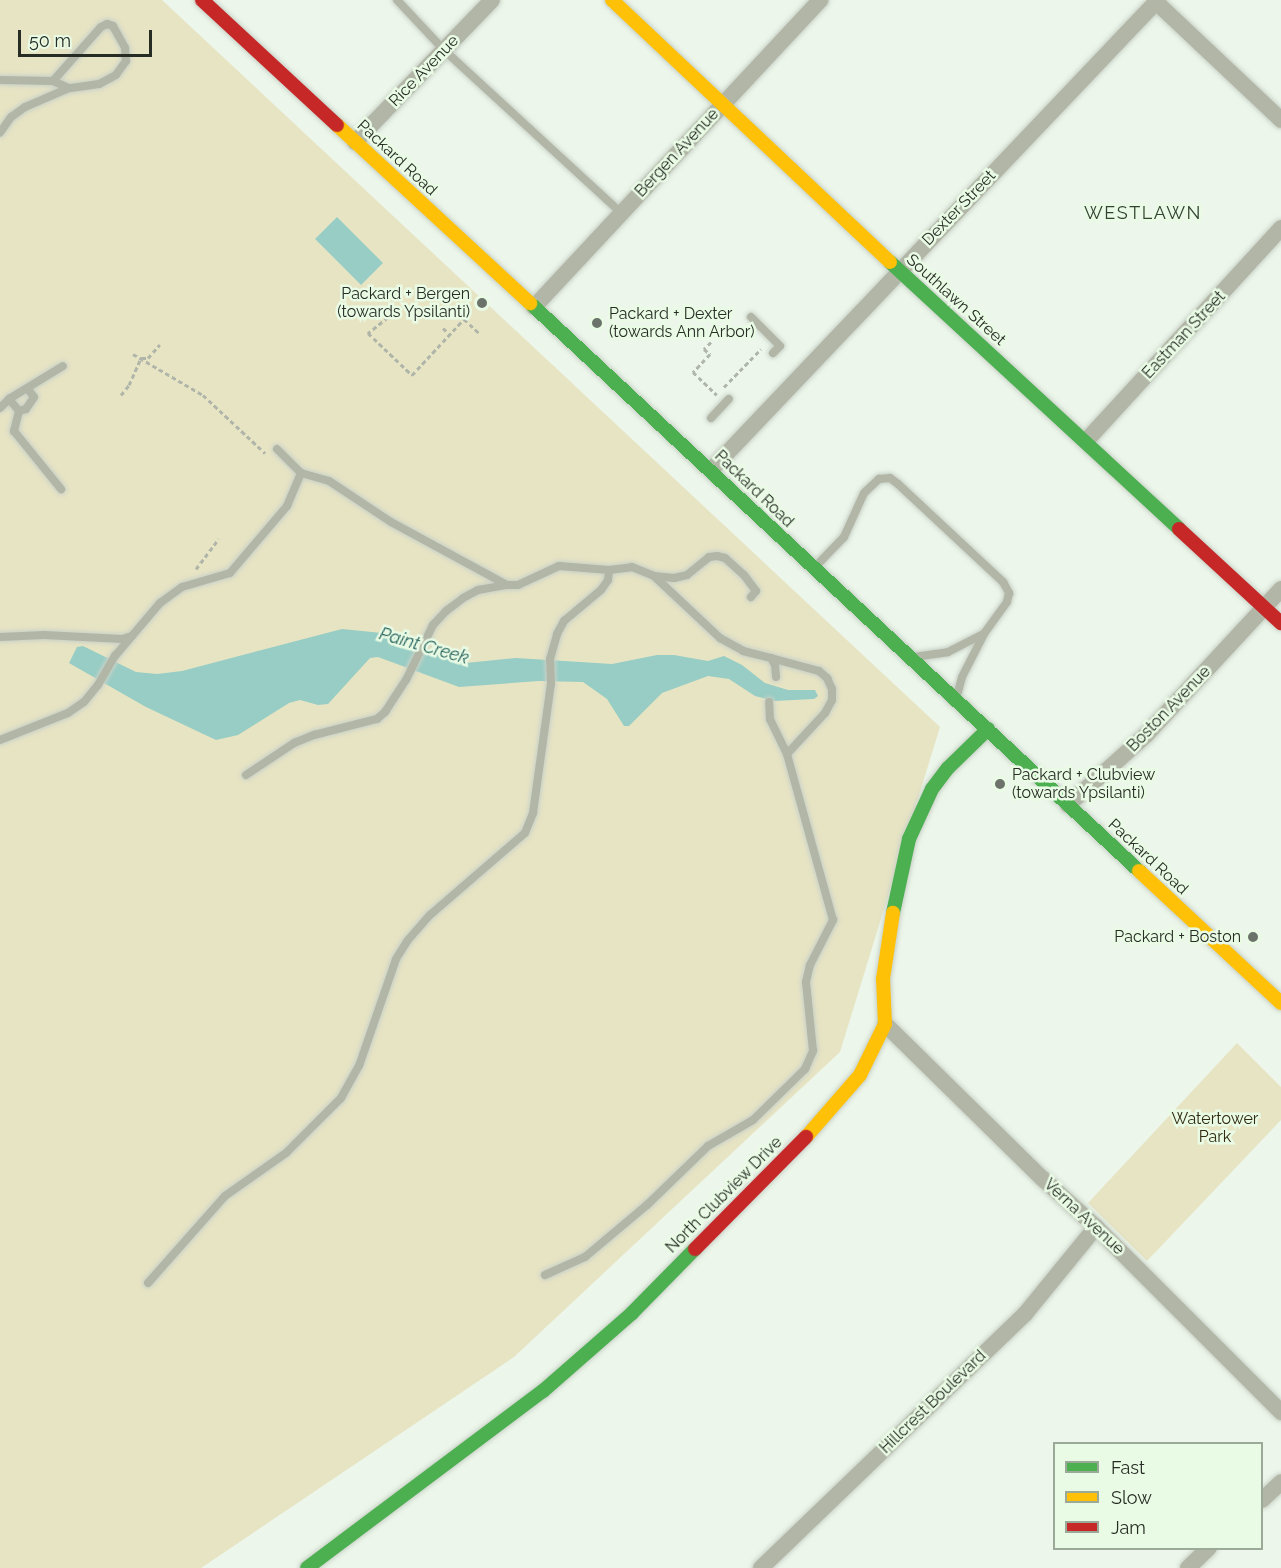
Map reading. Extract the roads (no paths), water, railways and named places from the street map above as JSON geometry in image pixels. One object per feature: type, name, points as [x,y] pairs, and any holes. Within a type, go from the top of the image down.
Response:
[{"type":"street","name":"Packard Road","points":[[202,0],[711,470],[813,568],[1281,1003]]},
{"type":"street","name":"Rice Avenue","points":[[355,142],[492,0]]},
{"type":"street","name":"Southlawn Street","points":[[612,0],[898,270],[1281,622]]},
{"type":"street","name":"Bergen Avenue","points":[[534,307],[820,0]]},
{"type":"street","points":[[1157,1],[1281,120]]},
{"type":"street","name":"Dexter Street","points":[[711,470],[898,270],[1157,1]]},
{"type":"street","name":"Eastman Street","points":[[1086,441],[1281,228]]},
{"type":"street","name":"Boston Avenue","points":[[1068,805],[1146,735],[1281,589]]},
{"type":"street","name":"North Clubview Drive","points":[[307,1568],[543,1391],[632,1313],[828,1115],[860,1074],[885,1024],[883,979],[892,915],[909,839],[932,789],[948,768],[988,729]]},
{"type":"street","name":"Verna Avenue","points":[[885,1024],[1043,1179],[1096,1227],[1281,1412]]},
{"type":"street","name":"Hillcrest Boulevard","points":[[761,1568],[1025,1314],[1096,1227]]},
{"type":"street","points":[[1263,1499],[1281,1482]]},
{"type":"street","points":[[1188,1568],[1207,1550]]},
{"type":"lane","points":[[397,0],[444,50],[621,213]]},
{"type":"lane","points":[[0,133],[11,117],[25,107],[69,88],[99,84],[116,75],[126,61],[125,48],[113,26],[107,24],[101,27],[82,52],[53,81]]},
{"type":"lane","points":[[0,80],[53,81],[69,88]]},
{"type":"lane","points":[[751,317],[780,346],[773,353]]},
{"type":"lane","points":[[0,408],[9,399],[63,366]]},
{"type":"lane","points":[[19,411],[26,409],[34,397],[27,388]]},
{"type":"lane","points":[[9,399],[19,411]]},
{"type":"lane","points":[[711,418],[729,399]]},
{"type":"lane","points":[[19,411],[14,431],[61,489]]},
{"type":"lane","points":[[277,449],[301,473],[329,481],[391,522],[507,585]]},
{"type":"lane","points":[[0,740],[68,713],[84,702],[98,685],[115,656],[160,603],[183,587],[230,573],[287,506],[301,473]]},
{"type":"lane","points":[[813,568],[843,537],[864,493],[879,479],[890,478],[1004,582],[1009,593],[1007,602],[984,634],[962,677],[955,699]]},
{"type":"lane","points":[[246,776],[294,743],[337,727],[377,719],[385,712],[433,625],[463,598],[478,590],[518,585],[559,566],[609,570],[632,567],[654,576],[674,578],[687,575],[709,557],[717,556],[725,558],[744,575],[756,591],[751,597]]},
{"type":"lane","points":[[148,1283],[225,1196],[286,1153],[341,1098],[359,1066],[396,959],[408,940],[429,915],[525,833],[533,813],[551,684],[550,659],[564,621],[602,590],[608,580],[609,570]]},
{"type":"lane","points":[[654,576],[720,638],[743,651],[819,671],[827,678],[832,689],[832,700],[825,712],[787,754]]},
{"type":"lane","points":[[909,657],[948,652],[984,634]]},
{"type":"lane","points":[[0,637],[44,635],[122,639],[132,636]]},
{"type":"lane","points":[[771,658],[775,665],[776,677]]},
{"type":"lane","points":[[545,1275],[585,1257],[646,1205],[708,1146],[753,1120],[805,1069],[813,1051],[806,982],[810,965],[833,920],[787,754],[770,719],[769,702]]},
{"type":"water","points":[[337,217],[383,263],[361,285],[315,239]]},
{"type":"water","points":[[342,629],[402,635],[444,657],[466,663],[516,658],[612,664],[657,655],[674,655],[708,661],[724,656],[742,665],[765,683],[788,690],[815,690],[818,696],[814,699],[774,701],[755,696],[729,679],[708,676],[662,693],[629,726],[624,726],[607,699],[583,682],[539,681],[459,687],[378,657],[370,658],[328,704],[318,705],[300,700],[289,703],[238,735],[216,740],[146,707],[69,663],[77,647],[83,646],[136,672],[157,674],[182,671]]},
{"type":"place","name":"Packard + Bergen (towards Ypsilanti)","points":[[482,303]]},
{"type":"place","name":"Packard + Dexter (towards Ann Arbor)","points":[[597,323]]},
{"type":"place","name":"Packard + Clubview (towards Ypsilanti)","points":[[1000,784]]},
{"type":"place","name":"Packard + Boston","points":[[1253,937]]},
{"type":"district","name":"WESTLAWN","points":[[1143,213]]},
{"type":"water label","name":"Paint Creek","points":[[424,646]]},
{"type":"park label","name":"Watertower Park","points":[[1215,1128]]}]
